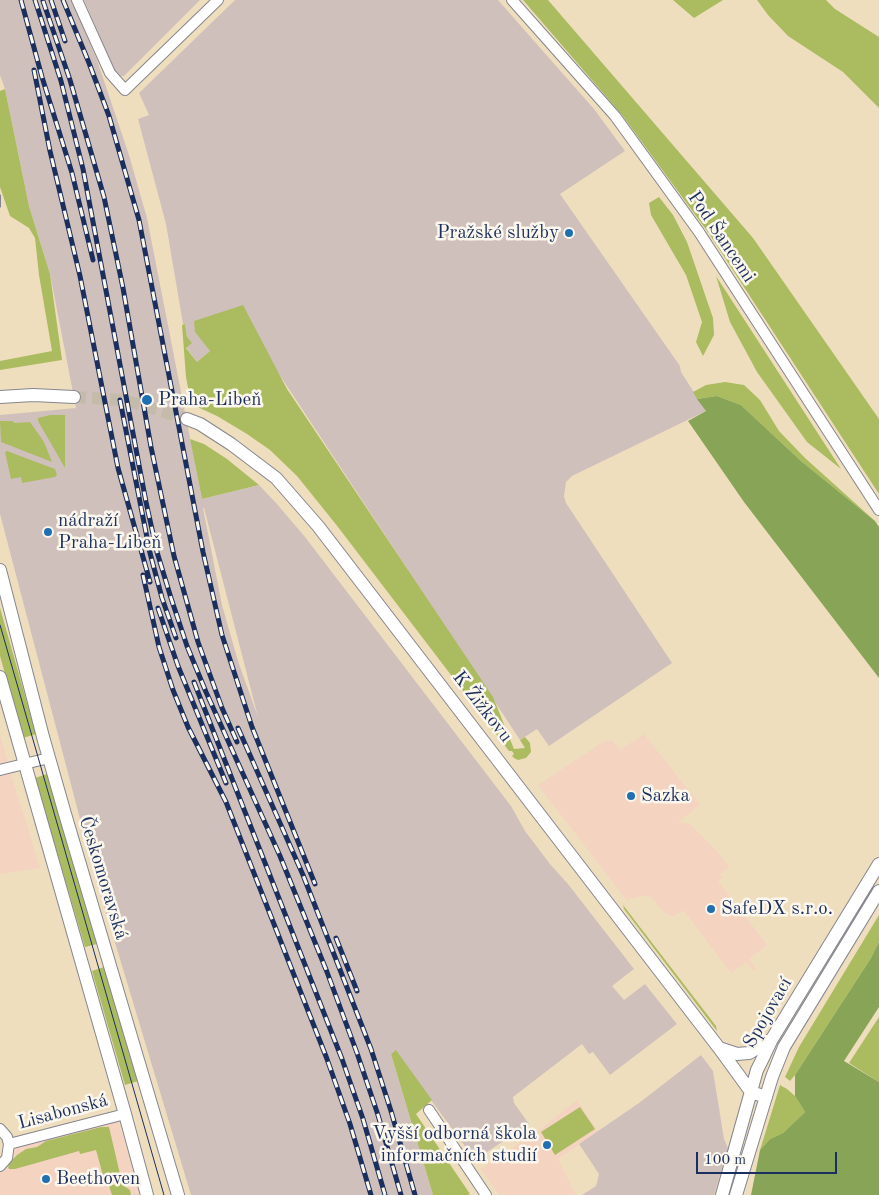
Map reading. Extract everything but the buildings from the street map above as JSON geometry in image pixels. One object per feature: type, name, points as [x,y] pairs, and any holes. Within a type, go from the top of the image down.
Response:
[{"type":"main road","points":[[0,398],[33,395],[74,397]]},
{"type":"main road","name":"K Žižkovu","points":[[187,419],[200,424],[231,444],[276,478],[318,526],[751,1092]]},
{"type":"main road","name":"Českomoravská","points":[[0,570],[49,758],[178,1195]]},
{"type":"main road","points":[[0,677],[126,1114],[147,1195]]},
{"type":"main road","name":"Spojovací","points":[[722,1195],[757,1070],[772,1039],[879,864]]},
{"type":"main road","name":"Spojovací","points":[[736,1195],[772,1077],[784,1047],[879,891]]},
{"type":"main road","points":[[719,1048],[737,1054],[749,1053],[772,1039]]},
{"type":"main road","points":[[751,1092],[766,1097]]},
{"type":"street","points":[[77,0],[110,73],[125,90],[218,0]]},
{"type":"street","name":"Pod Šancemi","points":[[512,0],[615,116],[699,232],[879,510]]},
{"type":"street","points":[[0,770],[49,758]]},
{"type":"street","points":[[429,1110],[486,1195]]},
{"type":"street","name":"Lisabonská","points":[[9,1144],[126,1114]]},
{"type":"street","name":"Lisabonská","points":[[0,1129],[7,1137],[9,1144],[7,1158],[0,1166]]},
{"type":"shaded area","points":[[0,0],[72,0],[97,60],[129,155],[147,218],[202,499],[259,485],[277,504],[305,537],[511,806],[525,831],[550,864],[568,884],[634,969],[612,986],[624,1000],[645,984],[677,1024],[610,1075],[593,1052],[589,1054],[582,1044],[513,1097],[514,1103],[529,1124],[475,1160],[395,1051],[391,1054],[433,1195],[191,1195],[95,876],[0,514],[0,415],[76,408],[50,274],[29,206],[5,89],[0,75]],"holes":[[[204,508],[258,717],[238,661],[222,605]]]},
{"type":"shaded area","points":[[84,0],[200,0],[124,76],[121,76],[114,69]]},
{"type":"shaded area","points":[[235,0],[498,0],[594,109],[625,151],[560,194],[680,366],[681,372],[706,411],[572,476],[566,482],[564,496],[566,503],[672,663],[549,746],[537,729],[520,740],[279,374],[195,331],[210,351],[197,362],[186,347],[185,324],[183,324],[166,224],[138,119],[149,115],[139,93]]},
{"type":"shaded area","points":[[0,734],[40,868],[0,874]]},
{"type":"shaded area","points":[[644,734],[700,805],[678,822],[690,824],[715,849],[729,867],[720,874],[722,878],[718,881],[767,945],[749,959],[756,969],[753,971],[746,962],[731,973],[683,910],[675,916],[669,916],[651,897],[640,896],[633,899],[632,897],[627,901],[538,785],[603,742],[611,740],[621,749]]},
{"type":"shaded area","points":[[701,1055],[713,1071],[724,1139],[728,1148],[714,1195],[582,1195],[596,1186],[599,1174],[579,1144],[639,1103]]},
{"type":"shaded area","name":"Vyšší odborná škola informačních studií","points":[[577,1100],[598,1131],[558,1159],[576,1195],[499,1195],[481,1169],[538,1131]]},
{"type":"shaded area","points":[[118,1120],[140,1195],[0,1195],[0,1173],[17,1147]]},
{"type":"green space","points":[[523,0],[548,0],[753,238],[879,419],[879,494],[710,235],[622,115]]},
{"type":"green space","points":[[673,0],[723,0],[694,18]]},
{"type":"green space","points":[[757,0],[826,0],[835,9],[879,37],[879,108],[843,72],[788,36]]},
{"type":"green space","points":[[5,89],[29,206],[50,274],[62,360],[0,370],[0,361],[52,351],[39,275],[35,238],[29,228],[10,216],[0,187],[0,91]]},
{"type":"green space","points":[[659,197],[673,215],[687,242],[713,318],[714,335],[703,356],[696,342],[702,322],[686,275],[651,215],[649,203]]},
{"type":"green space","points":[[716,276],[841,469],[807,442],[757,372],[730,322]]},
{"type":"green space","points":[[243,305],[287,389],[493,697],[514,749],[525,748],[520,740],[525,737],[530,743],[531,752],[526,758],[518,760],[512,756],[514,754],[512,751],[509,751],[297,476],[270,450],[247,434],[217,416],[191,404],[186,377],[182,325],[185,324],[187,337],[192,343],[186,348],[197,362],[210,351],[195,332],[194,321]]},
{"type":"green space","points":[[725,382],[744,385],[760,400],[779,431],[805,458],[875,521],[801,461],[741,405],[717,396],[697,399],[693,392],[706,385]]},
{"type":"green space","points":[[717,396],[741,405],[801,461],[875,521],[879,527],[879,678],[744,502],[688,421],[706,411],[697,399]]},
{"type":"green space","points":[[50,415],[65,415],[65,468],[38,421],[38,418]]},
{"type":"green space","points":[[0,421],[30,422],[44,442],[52,462],[1,442]]},
{"type":"green space","points":[[190,439],[204,444],[227,459],[259,485],[202,499]]},
{"type":"green space","points":[[7,451],[55,469],[57,475],[55,477],[22,483],[21,477],[11,479],[5,452]]},
{"type":"green space","points":[[0,608],[36,734],[23,738],[0,656]]},
{"type":"green space","points":[[47,774],[97,944],[85,947],[35,778]]},
{"type":"green space","points":[[623,905],[716,1026],[717,1031],[624,909]]},
{"type":"green space","points":[[879,915],[879,942],[871,958],[790,1081],[785,1077],[799,1047]]},
{"type":"green space","points":[[879,942],[879,1007],[844,1061],[879,1082],[879,1195],[751,1195],[760,1150],[770,1139],[783,1133],[805,1112],[795,1096],[795,1075],[871,958]]},
{"type":"green space","points":[[104,967],[138,1081],[125,1085],[92,971]]},
{"type":"green space","points":[[879,1017],[879,1082],[849,1063]]},
{"type":"green space","points":[[396,1050],[432,1100],[416,1114],[470,1194],[433,1195],[391,1054]]},
{"type":"green space","points":[[780,1085],[795,1096],[805,1112],[783,1133],[770,1139],[760,1150]]},
{"type":"green space","points":[[580,1107],[595,1129],[555,1155],[541,1132]]},
{"type":"green space","points":[[101,1127],[109,1127],[120,1174],[104,1179],[96,1150],[80,1154],[79,1151],[15,1169],[9,1169],[8,1167],[17,1155],[26,1149],[37,1147],[46,1141]]},
{"type":"green space","points":[[120,1183],[130,1190],[131,1195],[112,1195],[109,1186]]},
{"type":"tunnel","points":[[74,397],[124,400],[187,419]]},
{"type":"tram line","points":[[0,195],[0,207]]},
{"type":"tram line","points":[[0,625],[164,1195]]},
{"type":"railway","points":[[21,0],[42,77],[72,173],[93,260]]},
{"type":"railway","points":[[35,0],[61,81],[83,169],[146,502],[157,552],[171,598],[187,646],[206,692],[280,856],[327,972],[378,1115],[401,1195]]},
{"type":"railway","points":[[51,0],[65,41]]},
{"type":"railway","points":[[63,0],[109,116],[139,220],[203,552],[222,635],[252,727],[315,884]]},
{"type":"railway","points":[[43,1],[70,80],[104,197],[123,288],[151,447],[174,556],[198,642],[222,708],[237,742]]},
{"type":"railway","points":[[34,70],[50,151],[80,276],[118,468],[150,582]]},
{"type":"railway","points":[[120,400],[150,553],[162,598],[176,638]]},
{"type":"railway","points":[[143,575],[159,647],[173,690],[188,727],[226,802],[327,1059],[350,1124],[371,1195]]},
{"type":"railway","points":[[158,608],[178,666],[226,783]]},
{"type":"railway","points":[[194,682],[342,1059],[363,1119],[385,1195]]},
{"type":"railway","points":[[238,728],[303,875],[371,1049],[415,1195]]},
{"type":"railway","points":[[336,938],[357,991]]},
{"type":"place","name":"Pražské služby","points":[[569,233]]},
{"type":"place","name":"Praha-Libeň","points":[[147,400]]},
{"type":"place","name":"nádraží Praha-Libeň","points":[[48,532]]},
{"type":"place","name":"Sazka","points":[[631,796]]},
{"type":"place","name":"SafeDX s.r.o.","points":[[711,909]]},
{"type":"place","name":"Vyšší odborná škola informačních studií","points":[[547,1145]]},
{"type":"place","name":"Beethoven","points":[[46,1179]]}]
